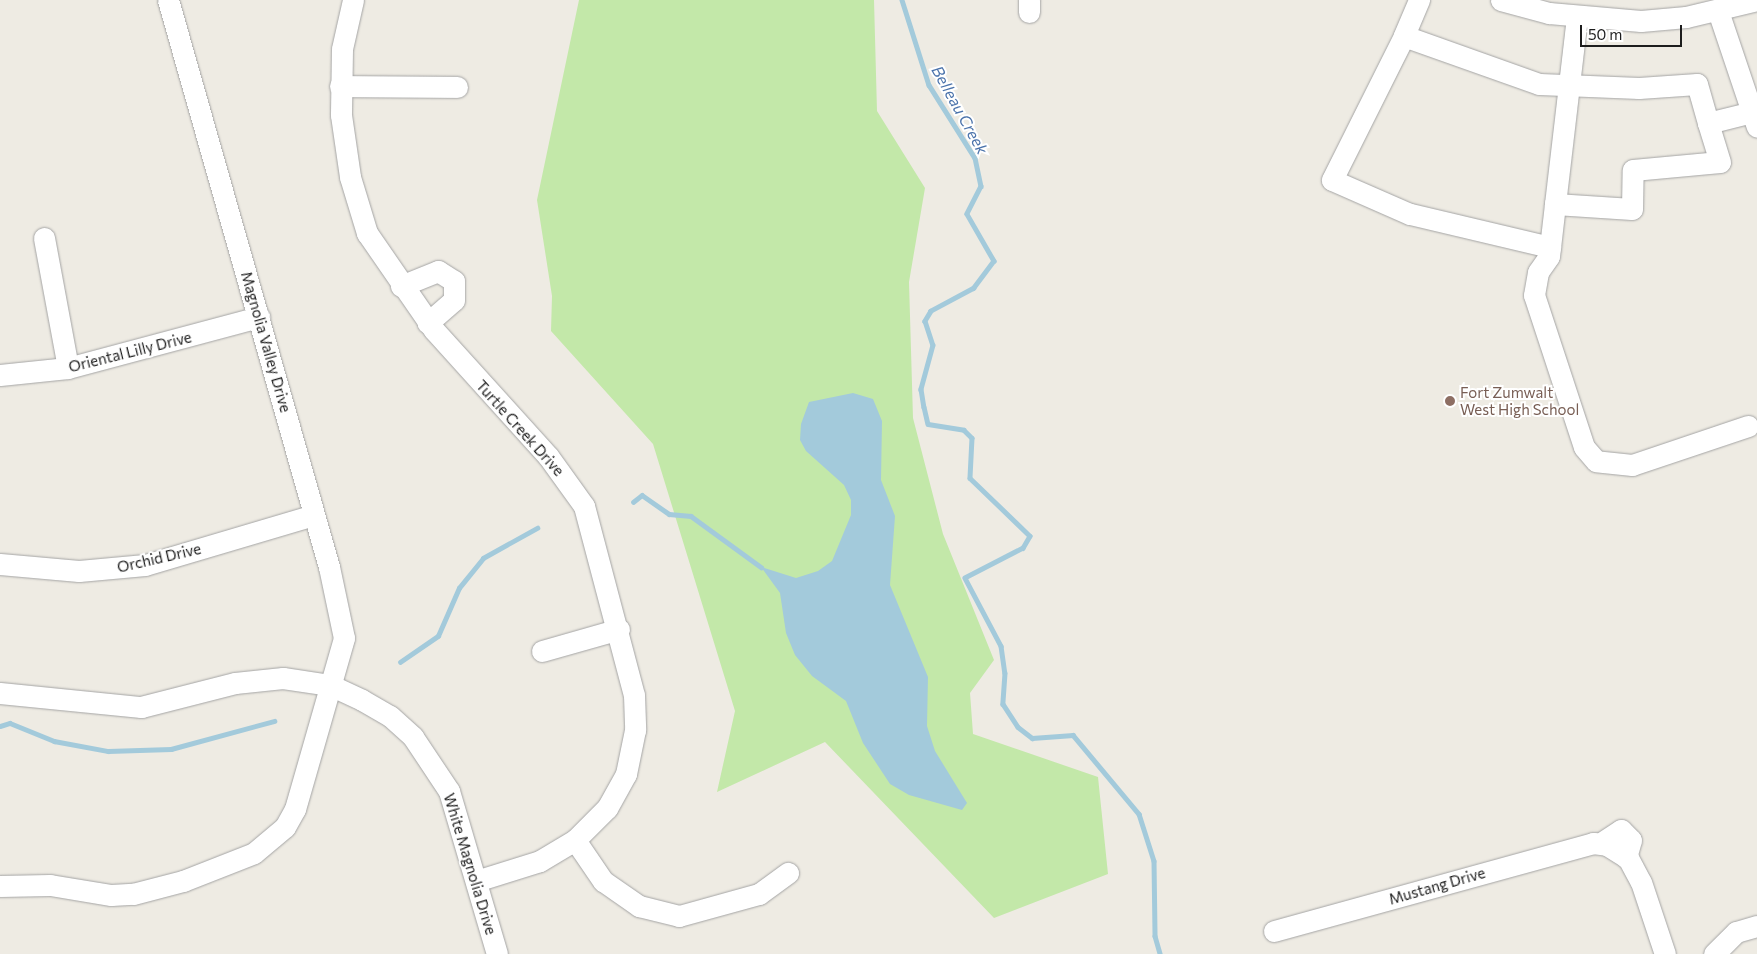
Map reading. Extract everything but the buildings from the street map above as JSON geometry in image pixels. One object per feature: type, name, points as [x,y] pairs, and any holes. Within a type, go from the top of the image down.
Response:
[{"type":"street","name":"Magnolia Valley Drive","points":[[0,886],[50,885],[111,895],[133,894],[192,878],[254,853],[285,827],[295,809],[330,685],[344,624],[259,317],[168,0]]},
{"type":"street","name":"Turtle Creek Drive","points":[[352,0],[342,49],[340,86],[350,177],[367,233],[428,324],[548,456],[584,506],[620,629],[634,695],[635,730],[626,774],[607,808],[575,840],[540,861],[476,881]]},
{"type":"street","points":[[1419,0],[1404,36],[1332,180],[1410,214],[1550,247]]},
{"type":"street","points":[[1501,0],[1577,17],[1664,21],[1718,11],[1746,2]]},
{"type":"street","points":[[1708,123],[1755,120],[1718,11]]},
{"type":"street","points":[[1577,17],[1550,247],[1538,272],[1534,295],[1584,447],[1596,461],[1632,464],[1748,426]]},
{"type":"street","points":[[1404,36],[1539,84],[1570,88],[1697,84],[1720,162],[1633,170],[1632,209],[1555,204]]},
{"type":"street","points":[[340,86],[457,87]]},
{"type":"street","points":[[44,238],[68,368]]},
{"type":"street","points":[[401,286],[438,271],[454,281],[454,300],[428,324]]},
{"type":"street","name":"Oriental Lilly Drive","points":[[0,375],[68,368],[259,317]]},
{"type":"street","name":"Orchid Drive","points":[[0,564],[79,571],[145,565],[314,516]]},
{"type":"street","points":[[542,651],[620,629]]},
{"type":"street","name":"White Magnolia Drive","points":[[0,693],[141,707],[235,683],[283,678],[330,685],[390,716],[424,751],[449,792],[497,954]]},
{"type":"street","points":[[575,840],[603,880],[639,906],[679,916],[759,894],[788,874]]},
{"type":"street","name":"Mustang Drive","points":[[1274,931],[1601,844],[1626,857],[1641,882],[1665,954]]},
{"type":"street","points":[[1714,954],[1736,932],[1757,926]]},
{"type":"green space","points":[[579,0],[874,0],[877,111],[925,188],[909,282],[913,418],[943,534],[994,660],[970,693],[973,734],[1098,777],[1108,874],[994,918],[825,742],[717,792],[735,711],[653,444],[551,331],[552,296],[537,200]]},
{"type":"water","points":[[853,393],[873,399],[882,421],[881,480],[895,516],[890,585],[928,677],[927,726],[935,751],[967,803],[962,810],[909,795],[890,784],[863,743],[846,701],[812,676],[795,655],[786,633],[780,593],[761,567],[796,578],[818,571],[832,561],[851,515],[851,500],[844,485],[806,451],[800,440],[801,424],[809,402]]},
{"type":"waterway","name":"Belleau Creek","points":[[902,0],[929,85],[975,158],[981,186],[967,214],[994,261],[974,288],[931,311],[925,321],[933,345],[921,389],[928,424],[964,430],[972,438],[970,478],[1030,536],[1023,548],[965,578],[1001,646],[1005,673],[1003,704],[1018,727],[1032,738],[1073,735],[1139,814],[1154,861],[1155,936],[1160,954]]},
{"type":"waterway","points":[[633,502],[642,495],[669,514],[691,516],[761,567]]},
{"type":"waterway","points":[[400,662],[438,636],[459,588],[483,558],[537,528]]},
{"type":"waterway","points":[[0,726],[10,723],[54,741],[108,751],[171,749],[274,721]]},
{"type":"place","name":"Fort Zumwalt West High School","points":[[1450,401]]}]
